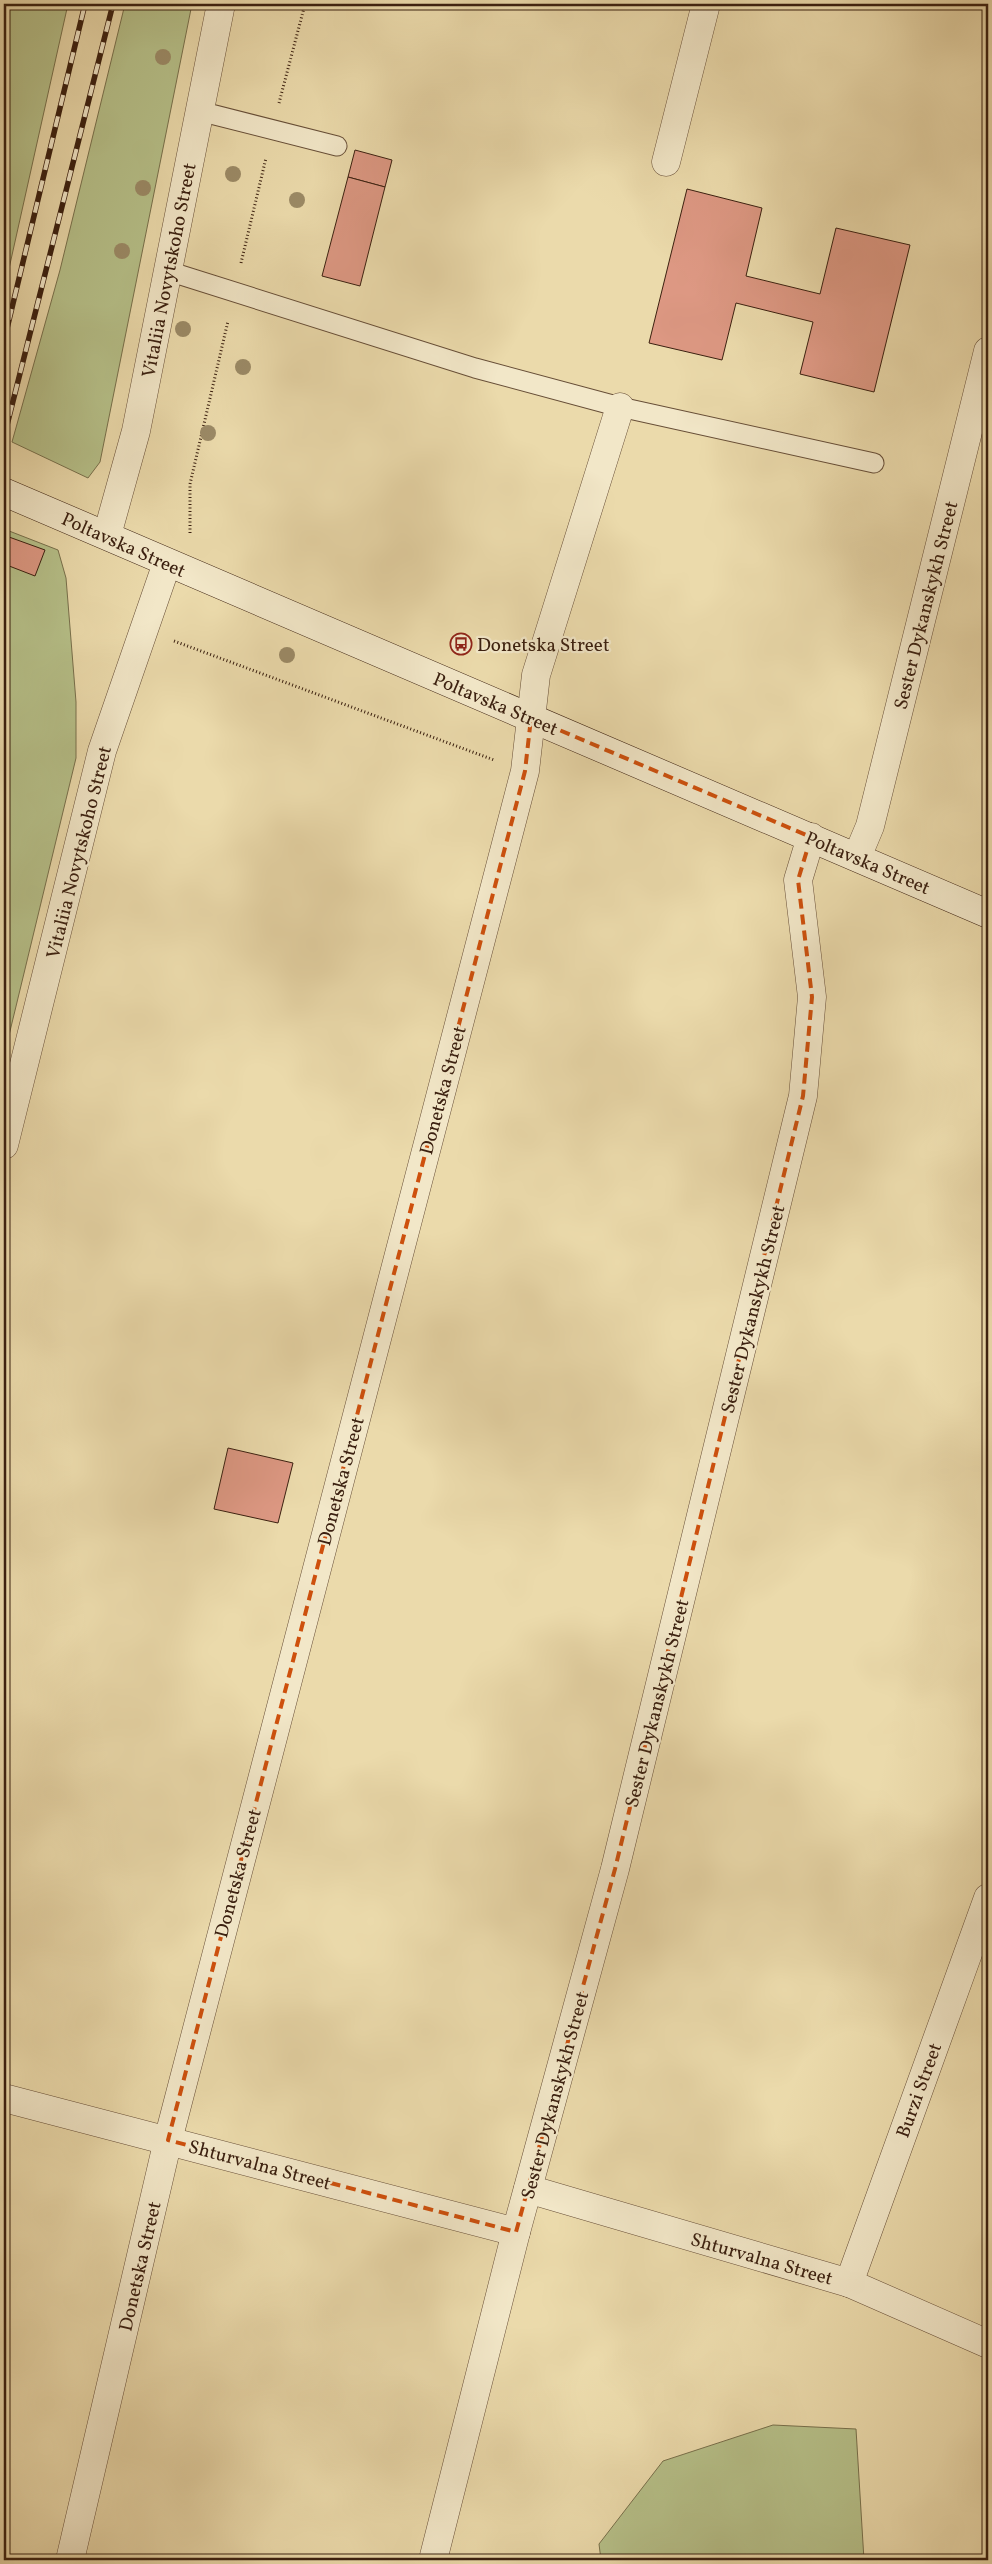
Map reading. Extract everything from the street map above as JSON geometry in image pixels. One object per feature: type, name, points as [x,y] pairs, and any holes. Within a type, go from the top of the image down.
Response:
[{"type":"street","name":"Vitaliia Novytskoho Street","points":[[107,535],[136,431],[221,4]]},
{"type":"street","points":[[666,162],[706,4]]},
{"type":"street","name":"Sester Dykanskykh Street","points":[[856,856],[870,826],[988,351]]},
{"type":"street","name":"Donetska Street","points":[[70,2560],[168,2140],[525,771],[536,675],[620,407]]},
{"type":"street","name":"Poltavska Street","points":[[4,492],[988,914]]},
{"type":"street","name":"Vitaliia Novytskoho Street","points":[[4,1145],[102,751],[167,563]]},
{"type":"street","name":"Sester Dykanskykh Street","points":[[433,2560],[516,2232],[616,1869],[803,1096],[812,997],[798,880],[811,837]]},
{"type":"street","name":"Burzi Street","points":[[850,2283],[988,1898]]},
{"type":"street","name":"Shturvalna Street","points":[[4,2098],[516,2232]]},
{"type":"street","name":"Shturvalna Street","points":[[528,2189],[850,2283],[988,2344]]},
{"type":"lane","points":[[200,111],[337,146]]},
{"type":"lane","points":[[168,270],[475,368],[620,407],[874,463]]},
{"type":"path","points":[[143,629],[525,771]]},
{"type":"highlighted area","points":[[531,718],[811,837],[798,880],[812,997],[803,1096],[615,1869],[516,2232],[168,2140],[525,771]]},
{"type":"green space","points":[[4,4],[68,4],[4,291]]},
{"type":"green space","points":[[125,4],[192,4],[100,462],[88,478],[12,442],[60,270]]},
{"type":"green space","points":[[4,529],[58,550],[66,578],[76,702],[76,758],[4,1056]]},
{"type":"green space","points":[[773,2425],[856,2429],[864,2560],[601,2560],[599,2544],[663,2461]]},
{"type":"building","points":[[355,150],[392,160],[385,187],[348,177]]},
{"type":"building","points":[[348,177],[385,187],[360,286],[322,276]]},
{"type":"building","points":[[687,189],[762,208],[746,276],[820,294],[836,228],[910,245],[874,392],[800,374],[813,322],[736,303],[722,360],[649,343]]},
{"type":"building","points":[[9,537],[45,550],[35,576],[4,564],[4,552]]},
{"type":"building","points":[[228,1448],[293,1463],[278,1523],[214,1509]]},
{"type":"railway","points":[[4,341],[85,4]]},
{"type":"railway","points":[[4,437],[113,4]]},
{"type":"place","name":"Donetska Street","points":[[461,644]]}]
